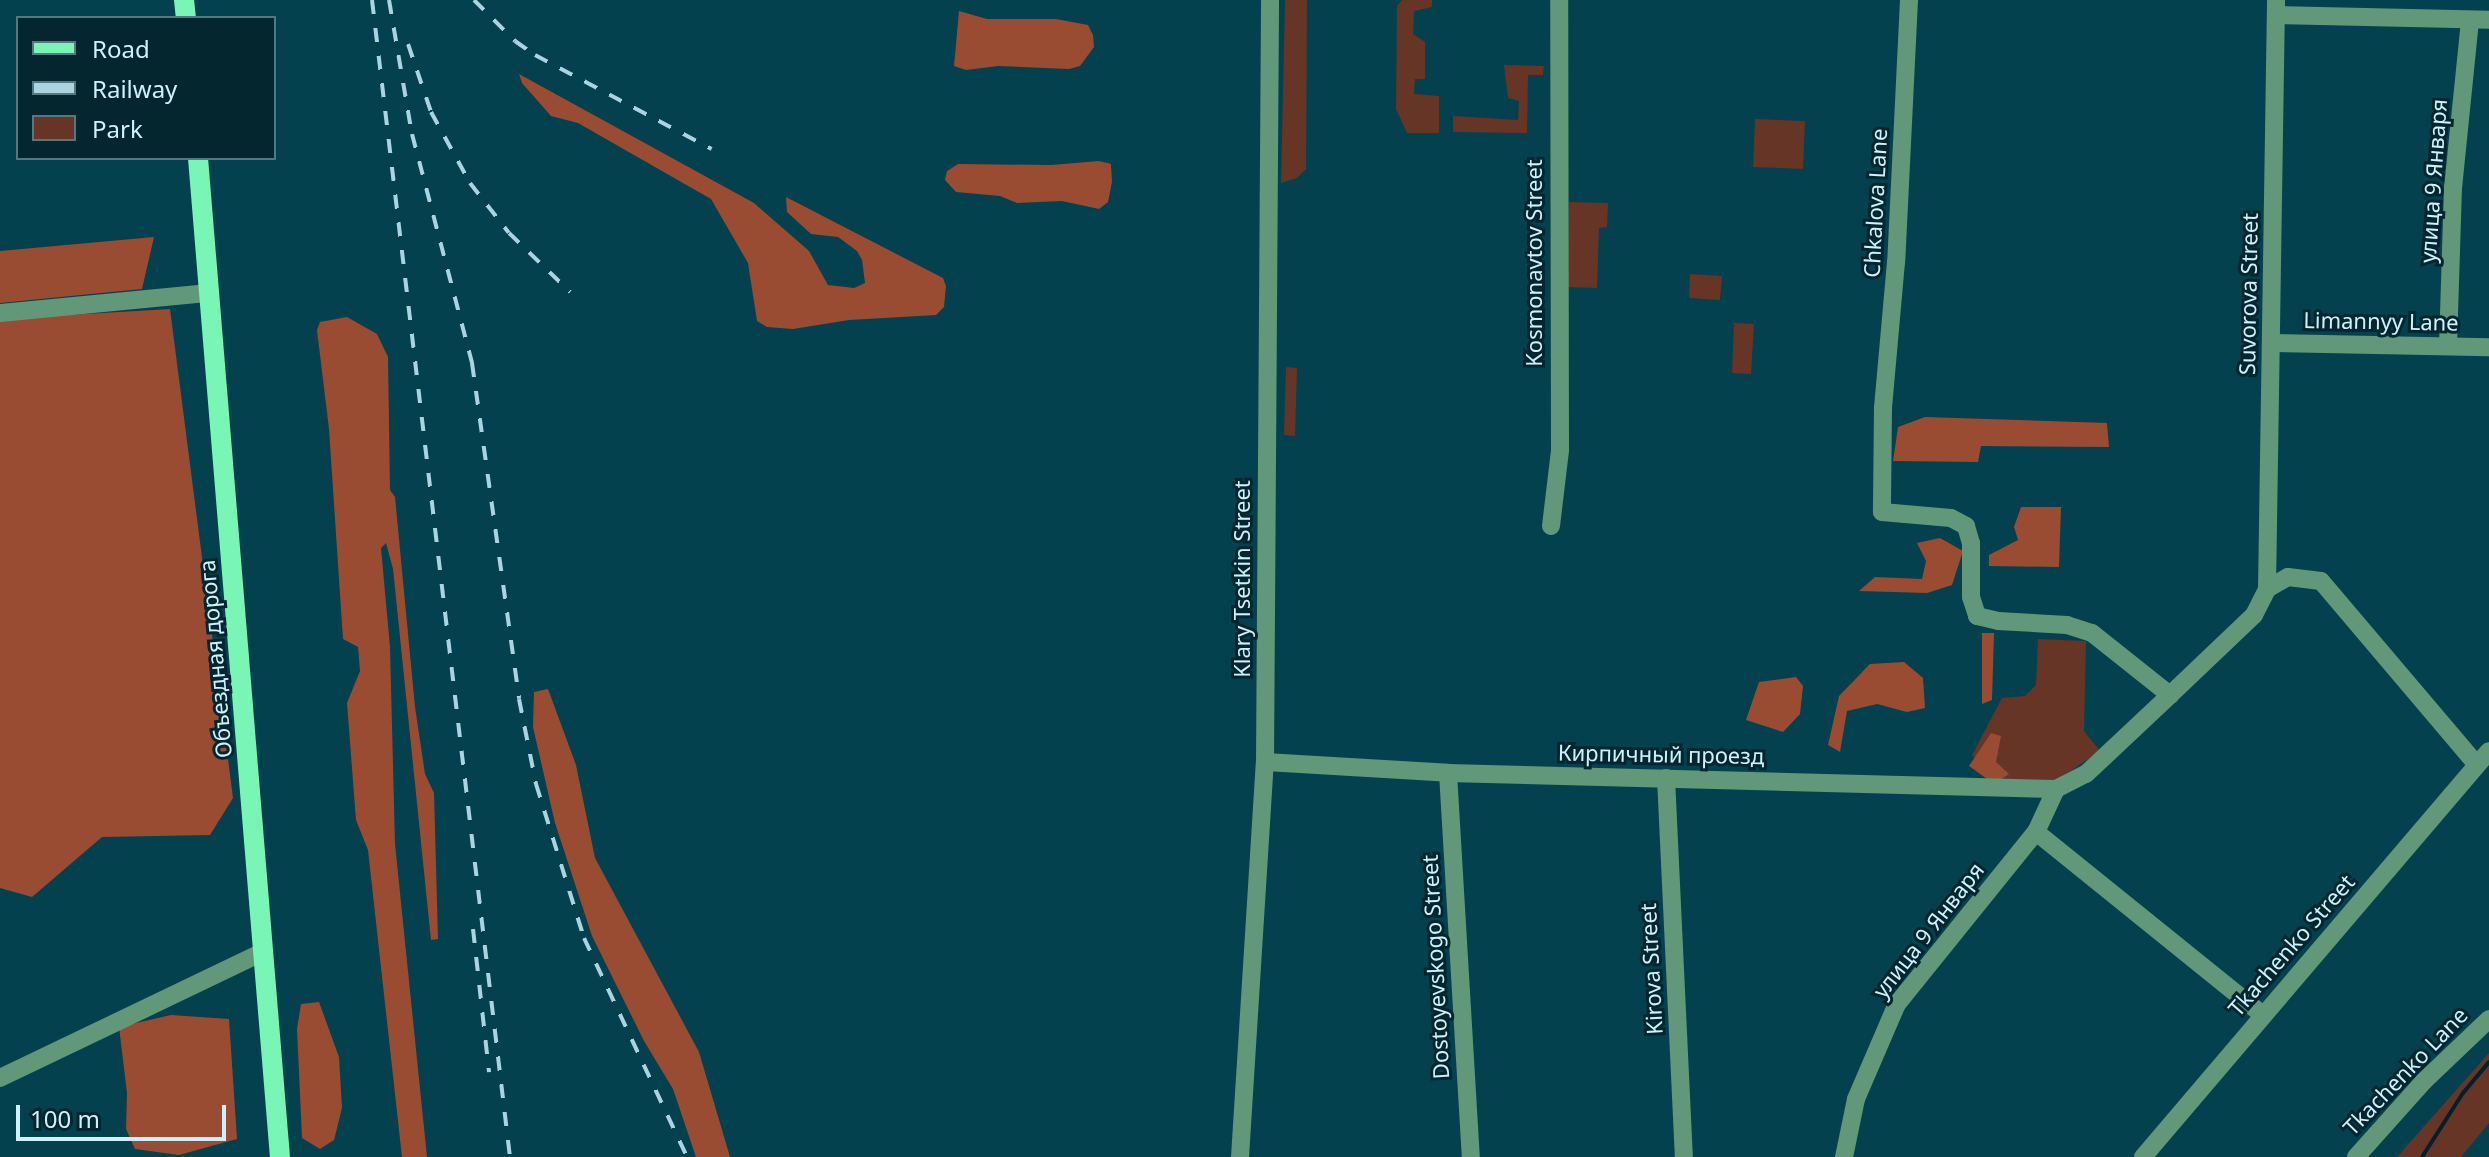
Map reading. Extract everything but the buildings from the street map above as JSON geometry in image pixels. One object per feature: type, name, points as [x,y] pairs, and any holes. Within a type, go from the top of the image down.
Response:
[{"type":"main road","name":"Объездная дорога","points":[[198,160],[280,1157]]},
{"type":"street","name":"Klary Tsetkin Street","points":[[1240,1157],[1265,762],[1270,0]]},
{"type":"street","name":"Kosmonavtov Street","points":[[1551,526],[1560,450],[1559,0]]},
{"type":"street","name":"Chkalova Lane","points":[[1909,0],[1895,277],[1883,408],[1882,512],[1951,518],[1966,526],[1971,543],[1971,597],[1977,616],[1998,621],[2067,625],[2092,633],[2170,695]]},
{"type":"street","points":[[2276,7],[2480,20]]},
{"type":"street","name":"Suvorova Street","points":[[2267,589],[2276,7]]},
{"type":"street","name":"улица 9 Января","points":[[2448,346],[2453,188],[2480,20]]},
{"type":"street","points":[[0,313],[209,293]]},
{"type":"street","name":"Limannyy Lane","points":[[2271,343],[2489,347]]},
{"type":"street","name":"Tkachenko Street","points":[[2143,1157],[2483,758],[2321,581],[2288,577],[2267,589]]},
{"type":"street","points":[[2056,789],[2086,774],[2170,695],[2254,615],[2267,589]]},
{"type":"street","name":"Кирпичный проезд","points":[[1265,762],[1448,773],[2056,789]]},
{"type":"street","name":"Dostoyevskogo Street","points":[[1448,773],[1471,1157]]},
{"type":"street","name":"Kirova Street","points":[[1666,778],[1684,1157]]},
{"type":"street","name":"улица 9 Января","points":[[1844,1157],[1856,1099],[1897,1004],[2036,832],[2056,789]]},
{"type":"street","points":[[2036,832],[2263,1015]]},
{"type":"street","points":[[0,1078],[263,952]]},
{"type":"street","name":"Tkachenko Lane","points":[[2356,1157],[2424,1081],[2489,1019]]},
{"type":"green space","points":[[1285,0],[1307,0],[1306,169],[1297,178],[1281,183]]},
{"type":"green space","points":[[1402,0],[1432,0],[1432,7],[1414,11],[1413,34],[1425,42],[1425,79],[1415,79],[1414,94],[1439,96],[1439,133],[1407,133],[1396,109],[1397,6]]},
{"type":"green space","points":[[1504,65],[1544,66],[1543,75],[1528,75],[1527,133],[1453,132],[1453,116],[1518,120],[1519,101],[1508,98]]},
{"type":"green space","points":[[1755,119],[1805,121],[1803,169],[1753,167]]},
{"type":"green space","points":[[1569,202],[1608,203],[1607,227],[1599,228],[1597,288],[1567,287]]},
{"type":"green space","points":[[1690,274],[1722,276],[1720,300],[1689,298]]},
{"type":"green space","points":[[1734,323],[1754,324],[1751,374],[1732,373]]},
{"type":"green space","points":[[1286,367],[1297,368],[1295,436],[1284,435]]},
{"type":"green space","points":[[2038,639],[2086,641],[2084,731],[2100,751],[2053,783],[1992,780],[1972,755],[2002,698],[2025,696],[2036,685]]},
{"type":"green space","points":[[2489,1053],[2489,1123],[2461,1157],[2397,1157]]},
{"type":"shaded area","points":[[959,11],[987,19],[1056,19],[1088,25],[1094,47],[1080,66],[1069,69],[998,66],[966,70],[954,66]]},
{"type":"shaded area","points":[[519,74],[754,203],[809,251],[828,285],[854,288],[865,283],[862,260],[857,251],[838,237],[811,234],[787,212],[786,197],[943,278],[946,286],[944,307],[936,315],[849,320],[793,329],[767,327],[757,321],[748,263],[711,199],[578,123],[551,116],[522,83]]},
{"type":"shaded area","points":[[1099,161],[1111,164],[1112,182],[1108,202],[1099,209],[1062,201],[1017,203],[1000,196],[956,192],[945,180],[947,171],[958,164],[1051,165]]},
{"type":"shaded area","points":[[154,237],[142,289],[0,303],[0,251]]},
{"type":"shaded area","points":[[170,309],[233,798],[210,835],[102,837],[32,897],[0,888],[0,319]]},
{"type":"shaded area","points":[[347,317],[377,334],[388,357],[390,490],[395,497],[415,707],[425,774],[434,793],[438,939],[431,940],[393,569],[386,543],[381,548],[390,647],[395,844],[427,1157],[402,1157],[368,850],[356,820],[347,703],[360,671],[358,647],[343,639],[329,429],[317,330],[320,322]]},
{"type":"shaded area","points":[[1925,417],[2107,423],[2109,447],[1981,446],[1978,462],[1893,461],[1898,427]]},
{"type":"shaded area","points":[[2021,507],[2061,507],[2059,567],[1989,566],[1989,555],[2018,540],[2014,527]]},
{"type":"shaded area","points":[[1940,538],[1963,551],[1952,585],[1927,593],[1859,591],[1875,577],[1922,579],[1926,561],[1917,543]]},
{"type":"shaded area","points":[[1982,633],[1994,633],[1992,700],[1982,704]]},
{"type":"shaded area","points":[[1904,662],[1923,678],[1925,708],[1907,712],[1877,704],[1847,711],[1840,752],[1828,745],[1839,696],[1870,664]]},
{"type":"shaded area","points":[[1796,677],[1803,686],[1800,714],[1783,732],[1746,720],[1759,682]]},
{"type":"shaded area","points":[[548,689],[576,765],[595,858],[699,1052],[730,1157],[696,1157],[673,1089],[644,1041],[592,936],[555,823],[533,727],[534,692]]},
{"type":"shaded area","points":[[1991,733],[2001,736],[1996,762],[2009,774],[1994,784],[1969,766]]},
{"type":"shaded area","points":[[319,1002],[339,1057],[342,1108],[334,1140],[320,1149],[302,1138],[297,1029],[301,1004]]},
{"type":"shaded area","points":[[171,1015],[229,1019],[237,1139],[179,1155],[135,1149],[126,1129],[127,1093],[119,1027]]},
{"type":"waterway","points":[[2422,1157],[2463,1093],[2489,1062]]},
{"type":"railway","points":[[372,0],[510,1157]]},
{"type":"railway","points":[[389,0],[412,134],[472,363],[519,699],[536,784],[584,938],[687,1157]]},
{"type":"railway","points":[[474,0],[515,41],[535,55],[712,149]]},
{"type":"railway","points":[[408,44],[431,112],[470,183],[509,233],[570,292]]},
{"type":"railway","points":[[473,929],[489,1072]]}]
